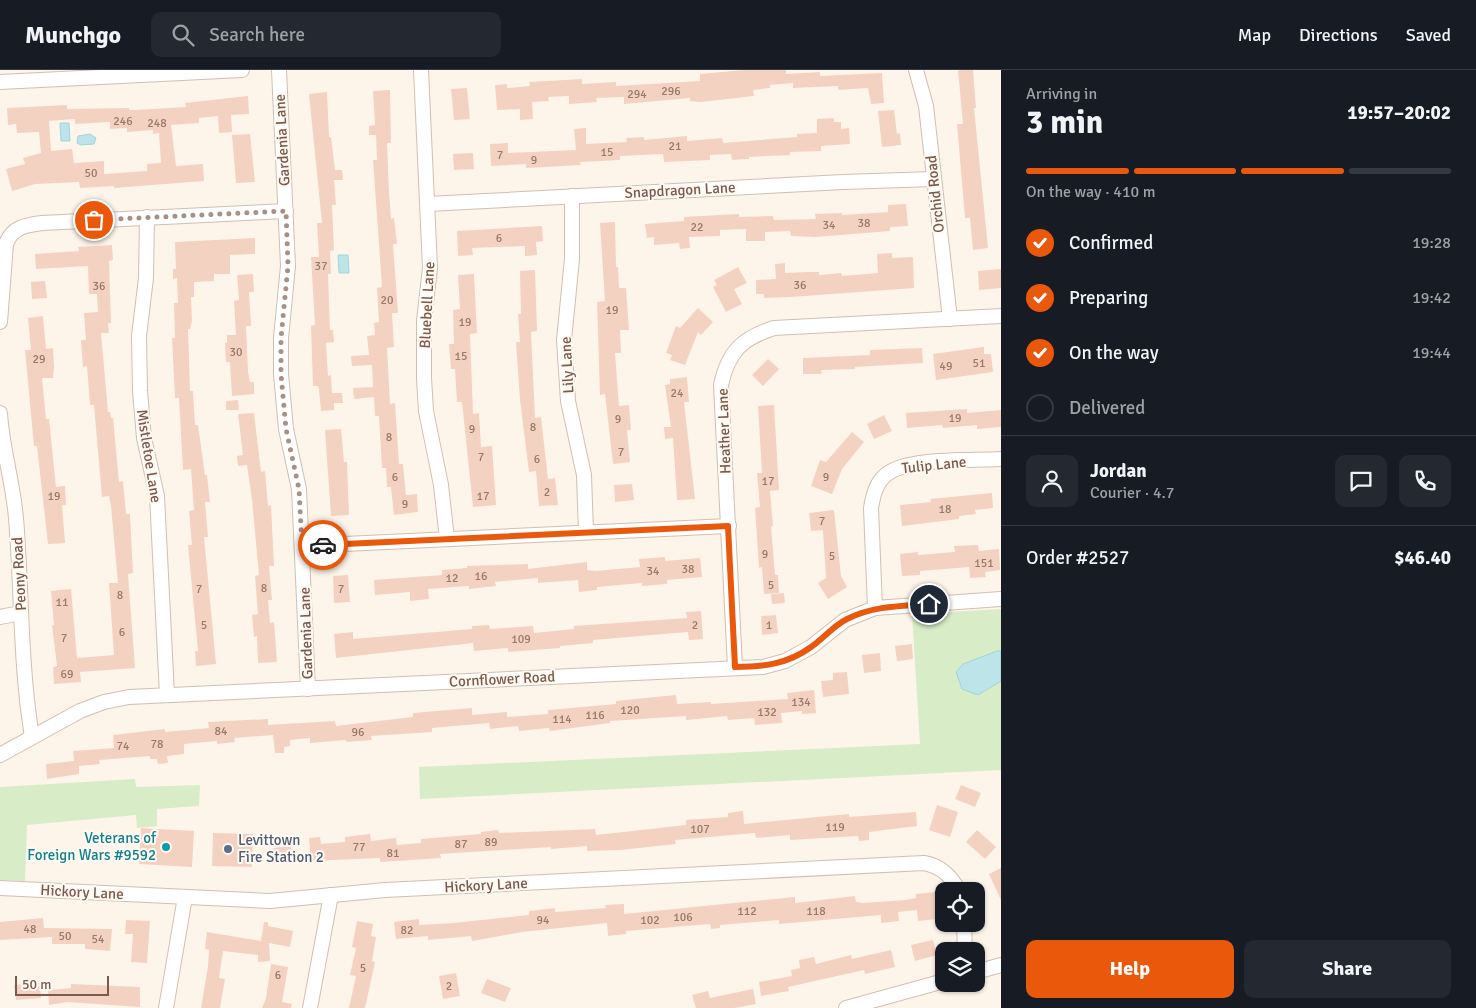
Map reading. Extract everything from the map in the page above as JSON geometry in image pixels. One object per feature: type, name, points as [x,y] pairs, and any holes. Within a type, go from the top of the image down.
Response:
[{"type":"street","points":[[0,82],[242,70]]},
{"type":"street","name":"Gardenia Lane","points":[[278,70],[288,266],[281,338],[281,374],[286,429],[299,489],[308,688]]},
{"type":"street","name":"Bluebell Lane","points":[[421,70],[430,268],[424,320],[424,378],[426,411],[441,485],[446,539]]},
{"type":"street","name":"Orchid Road","points":[[916,70],[926,106],[950,319]]},
{"type":"street","name":"Snapdragon Lane","points":[[428,204],[933,179]]},
{"type":"street","name":"Lily Lane","points":[[572,196],[572,259],[564,340],[568,401],[584,475],[586,532]]},
{"type":"street","points":[[0,322],[5,253],[12,232],[23,227],[42,223],[286,211]]},
{"type":"street","name":"Mistletoe Lane","points":[[147,217],[146,278],[140,336],[140,390],[144,438],[157,496],[167,696]]},
{"type":"street","name":"Heather Lane","points":[[735,667],[721,385],[726,364],[736,348],[758,334],[774,328],[1001,316]]},
{"type":"street","name":"Peony Road","points":[[0,413],[4,471],[16,516],[25,696],[32,737]]},
{"type":"street","name":"Tulip Lane","points":[[874,608],[870,508],[873,493],[885,475],[901,465],[1001,459]]},
{"type":"street","points":[[302,546],[728,526]]},
{"type":"street","name":"Cornflower Road","points":[[0,755],[80,711],[104,702],[129,697],[762,667],[785,661],[811,647],[846,620],[874,608],[1001,599]]},
{"type":"street","points":[[0,617],[20,613]]},
{"type":"street","name":"Hickory Lane","points":[[0,888],[270,901],[385,890],[924,863],[942,869],[954,882]]},
{"type":"street","points":[[310,1008],[331,895]]},
{"type":"street","points":[[166,1008],[185,897]]},
{"type":"street","points":[[985,969],[1001,965]]},
{"type":"street","points":[[846,1008],[935,983]]},
{"type":"green space","points":[[1001,609],[1001,770],[420,799],[419,767],[920,744],[912,614]]},
{"type":"green space","points":[[135,779],[136,787],[200,785],[199,806],[157,809],[157,826],[137,828],[136,815],[27,825],[25,881],[0,880],[0,787]]},
{"type":"water","points":[[60,123],[69,123],[70,141],[61,141]]},
{"type":"water","points":[[90,134],[96,138],[94,144],[81,145],[77,143],[78,136]]},
{"type":"water","points":[[338,255],[348,255],[349,273],[339,273]]},
{"type":"water","points":[[1001,651],[1001,681],[978,695],[962,689],[956,672],[963,664]]},
{"type":"building","points":[[745,70],[786,70],[786,74],[820,72],[820,76],[882,73],[884,103],[871,104],[868,88],[838,90],[838,86],[793,88],[793,83],[770,85],[770,88],[753,90],[754,96],[701,102],[690,101],[690,98],[624,104],[624,97],[596,98],[597,102],[569,104],[569,96],[548,97],[549,101],[532,102],[533,119],[520,120],[520,109],[497,110],[495,85],[507,84],[507,88],[530,86],[529,82],[582,79],[582,84],[616,82],[616,86],[700,81],[700,74]]},
{"type":"building","points":[[958,70],[973,70],[976,108],[974,108],[988,248],[973,250],[970,218],[965,218],[957,124],[963,124]]},
{"type":"building","points":[[467,88],[470,119],[454,120],[451,89]]},
{"type":"building","points":[[390,90],[391,143],[387,143],[391,219],[394,218],[397,244],[393,244],[398,313],[392,313],[394,347],[387,348],[390,404],[395,403],[399,464],[403,464],[406,495],[417,494],[418,512],[394,515],[391,487],[387,487],[386,468],[382,468],[379,416],[375,416],[374,397],[354,399],[353,388],[373,387],[372,365],[352,366],[351,356],[369,355],[367,336],[375,335],[374,323],[379,322],[377,288],[382,287],[373,160],[377,160],[376,135],[369,135],[369,126],[375,125],[373,91]]},
{"type":"building","points":[[327,92],[329,137],[331,137],[335,170],[342,170],[343,180],[334,180],[336,205],[332,205],[334,250],[330,251],[331,274],[328,274],[330,330],[333,330],[334,342],[326,343],[328,376],[331,375],[332,393],[342,393],[343,403],[334,403],[334,410],[321,411],[318,386],[313,386],[311,326],[315,325],[311,257],[319,257],[317,223],[322,223],[309,94]]},
{"type":"building","points":[[248,96],[249,114],[231,115],[232,132],[219,133],[218,116],[199,118],[199,123],[171,125],[176,166],[203,164],[204,181],[114,188],[114,186],[80,188],[79,182],[35,184],[12,191],[6,169],[25,164],[23,158],[41,153],[39,132],[17,133],[16,124],[8,125],[7,108],[67,105],[67,109],[129,108],[129,110],[135,110],[186,107],[185,103]],"holes":[[[75,119],[75,124],[110,122],[110,129],[127,128],[127,132],[153,130],[153,134],[159,133],[161,163],[147,164],[147,171],[104,174],[104,161],[74,163],[72,149],[51,151],[49,121]]]},
{"type":"building","points":[[894,110],[897,134],[900,133],[901,145],[882,147],[878,111]]},
{"type":"building","points":[[834,118],[834,122],[841,122],[841,129],[849,128],[850,144],[821,146],[821,151],[790,152],[790,155],[749,157],[749,159],[732,160],[731,154],[710,155],[710,160],[664,162],[663,154],[620,156],[620,160],[580,162],[581,165],[526,168],[526,164],[491,166],[490,144],[508,143],[508,153],[576,150],[574,129],[586,128],[586,144],[627,142],[626,138],[644,137],[644,140],[687,136],[687,141],[722,138],[723,143],[797,137],[797,134],[817,133],[817,119]]},
{"type":"building","points":[[250,134],[255,182],[236,183],[232,135]]},
{"type":"building","points":[[473,153],[474,169],[454,170],[453,154]]},
{"type":"building","points":[[906,204],[908,226],[890,227],[890,231],[816,237],[791,236],[790,231],[765,232],[765,241],[746,241],[746,229],[720,230],[720,236],[689,237],[690,248],[680,249],[679,243],[654,245],[654,237],[647,238],[645,224],[684,221],[684,217],[739,214],[739,217],[773,216],[774,220],[816,219],[815,214],[842,213],[842,215],[888,212],[888,205]]},
{"type":"building","points":[[615,222],[616,267],[618,267],[619,288],[626,288],[629,330],[620,330],[621,353],[615,353],[619,406],[629,405],[631,430],[627,430],[630,462],[613,464],[605,394],[600,395],[597,302],[605,301],[600,223]]},
{"type":"building","points":[[542,226],[543,241],[536,242],[537,255],[525,256],[525,246],[472,248],[473,255],[458,256],[457,231]]},
{"type":"building","points":[[255,238],[255,254],[230,255],[230,274],[214,274],[214,281],[194,282],[194,297],[191,297],[192,321],[190,329],[188,329],[190,391],[193,391],[195,425],[198,425],[210,502],[205,502],[208,537],[204,537],[216,664],[196,666],[195,651],[198,651],[188,545],[192,545],[189,511],[194,510],[191,469],[183,470],[179,398],[175,398],[172,338],[175,338],[174,303],[178,303],[177,278],[173,279],[173,269],[176,269],[175,242]]},
{"type":"building","points":[[112,245],[113,260],[109,261],[111,323],[108,323],[109,333],[101,333],[108,412],[110,412],[111,418],[113,418],[119,482],[123,481],[126,514],[130,514],[133,573],[128,574],[135,668],[80,672],[81,682],[54,684],[53,667],[57,666],[52,625],[54,625],[51,591],[71,589],[77,658],[114,655],[109,583],[118,583],[111,506],[109,496],[102,497],[94,405],[90,405],[87,366],[83,367],[81,340],[86,340],[84,313],[98,312],[97,294],[89,294],[88,266],[36,269],[35,254],[79,251],[78,247]]},
{"type":"building","points":[[892,253],[892,258],[913,257],[914,288],[791,297],[764,298],[764,294],[756,294],[756,280],[776,279],[775,264],[785,263],[785,273],[819,272],[819,275],[841,273],[842,276],[878,273],[877,254]]},
{"type":"building","points":[[738,267],[747,283],[734,289],[742,304],[726,312],[713,287],[717,285],[714,280]]},
{"type":"building","points":[[1001,269],[1001,288],[979,290],[978,271]]},
{"type":"building","points":[[535,270],[537,331],[531,332],[535,418],[541,417],[548,479],[555,478],[558,505],[539,506],[536,471],[529,472],[520,400],[516,342],[520,342],[518,314],[521,314],[520,271]]},
{"type":"building","points":[[253,274],[254,292],[249,292],[251,326],[246,326],[248,372],[250,382],[254,382],[254,394],[232,396],[230,362],[226,362],[225,343],[227,343],[227,335],[236,335],[234,301],[239,300],[237,275]]},
{"type":"building","points":[[474,274],[477,333],[470,334],[473,414],[479,413],[481,447],[492,446],[496,505],[473,507],[462,402],[457,402],[455,369],[451,369],[449,344],[454,344],[453,310],[460,309],[458,275]]},
{"type":"building","points":[[45,281],[47,298],[32,299],[31,282]]},
{"type":"building","points":[[698,308],[713,322],[701,335],[698,332],[685,365],[670,360],[672,355],[666,353],[676,326],[680,328]]},
{"type":"building","points":[[43,316],[46,349],[53,348],[54,367],[53,378],[42,378],[46,419],[49,419],[56,487],[65,486],[66,505],[62,505],[65,543],[48,544],[37,446],[34,446],[25,350],[31,350],[28,318]]},
{"type":"building","points":[[984,347],[984,354],[991,354],[993,372],[936,380],[933,354]]},
{"type":"building","points":[[922,348],[923,363],[821,370],[822,374],[803,374],[803,358],[870,355],[870,350]]},
{"type":"building","points":[[768,359],[779,369],[763,386],[752,375]]},
{"type":"building","points":[[687,377],[689,402],[684,402],[695,499],[677,500],[673,438],[665,439],[664,427],[671,427],[665,385],[670,384],[670,379]]},
{"type":"building","points":[[238,400],[239,410],[226,410],[226,401]]},
{"type":"building","points":[[774,405],[779,490],[770,491],[775,575],[778,575],[779,593],[764,594],[762,567],[759,568],[755,508],[760,507],[757,473],[762,473],[758,406]]},
{"type":"building","points":[[967,409],[967,413],[1001,410],[1001,427],[977,429],[977,425],[943,428],[942,425],[907,428],[906,413]]},
{"type":"building","points":[[254,413],[261,472],[265,471],[268,506],[271,505],[274,566],[269,566],[272,600],[268,600],[270,623],[274,622],[277,662],[258,663],[257,636],[254,637],[252,615],[258,614],[255,576],[259,575],[252,500],[247,465],[238,466],[237,456],[243,455],[238,414]]},
{"type":"building","points":[[884,415],[892,431],[874,439],[867,424]]},
{"type":"building","points":[[341,429],[344,462],[347,462],[349,515],[331,516],[325,430]]},
{"type":"building","points":[[852,432],[864,442],[842,469],[832,494],[811,486],[820,460],[826,462]]},
{"type":"building","points":[[632,484],[634,500],[615,502],[614,485]]},
{"type":"building","points":[[992,493],[993,508],[975,510],[976,514],[959,516],[959,519],[902,526],[900,505],[931,502],[930,499]]},
{"type":"building","points":[[834,510],[841,576],[847,587],[828,599],[818,583],[826,578],[823,530],[811,531],[809,513]]},
{"type":"building","points":[[978,545],[979,551],[999,549],[1000,570],[985,572],[986,577],[970,578],[969,567],[920,571],[920,575],[902,576],[900,554],[918,552],[918,555],[955,552],[954,546]]},
{"type":"building","points":[[665,557],[665,561],[700,558],[702,577],[667,580],[667,584],[642,586],[642,583],[597,587],[597,590],[579,592],[578,580],[538,583],[538,578],[495,582],[496,586],[469,589],[469,586],[428,589],[429,599],[410,601],[410,592],[375,595],[374,580],[442,575],[442,570],[467,568],[467,566],[528,564],[528,569],[587,562],[587,570],[596,571],[640,567],[639,559]]},
{"type":"building","points":[[348,575],[350,602],[334,603],[333,576]]},
{"type":"building","points":[[784,593],[785,603],[772,604],[771,594]]},
{"type":"building","points":[[701,611],[703,639],[689,640],[688,632],[593,640],[593,643],[560,646],[560,648],[508,652],[508,648],[474,651],[473,643],[336,658],[334,634],[353,632],[353,639],[472,629],[472,626],[489,625],[490,629],[533,626],[534,633],[574,629],[574,626],[687,618],[686,612]]},
{"type":"building","points":[[776,615],[778,633],[762,635],[761,616]]},
{"type":"building","points":[[912,644],[913,659],[897,661],[895,646]]},
{"type":"building","points":[[880,653],[881,671],[864,673],[862,655]]},
{"type":"building","points":[[847,672],[849,694],[823,697],[821,681],[833,680],[833,673]]},
{"type":"building","points":[[814,690],[816,713],[802,714],[802,711],[781,713],[782,723],[755,725],[754,718],[728,720],[727,716],[686,720],[686,716],[610,721],[610,723],[550,731],[549,728],[519,731],[518,726],[490,729],[489,723],[432,728],[432,732],[371,736],[372,740],[310,743],[310,738],[290,740],[290,746],[284,747],[284,753],[275,753],[273,735],[234,738],[235,742],[217,744],[217,741],[184,744],[184,754],[167,756],[168,763],[158,764],[157,759],[150,759],[150,756],[99,760],[100,764],[79,766],[79,774],[47,779],[46,764],[74,761],[73,751],[114,748],[113,735],[165,729],[165,732],[209,728],[208,722],[268,719],[268,725],[335,721],[336,726],[413,717],[413,713],[472,708],[472,715],[507,712],[507,717],[548,714],[548,710],[616,704],[616,701],[676,695],[677,704],[711,702],[711,704],[788,699],[787,693]]},
{"type":"building","points":[[961,785],[981,793],[975,807],[955,799]]},
{"type":"building","points":[[937,805],[958,812],[950,837],[929,830]]},
{"type":"building","points":[[743,811],[744,824],[849,814],[849,817],[916,812],[917,826],[869,832],[869,840],[859,841],[858,836],[790,840],[790,835],[756,838],[755,833],[675,840],[676,844],[620,850],[587,851],[587,846],[551,849],[551,847],[440,854],[441,858],[380,862],[380,858],[311,861],[309,838],[320,837],[321,844],[345,842],[345,837],[370,834],[371,841],[396,838],[397,845],[421,843],[421,839],[481,834],[481,832],[498,830],[499,833],[595,829],[596,835],[686,825],[686,820],[728,817],[728,813]]},
{"type":"building","name":"Veterans of Foreign Wars #9592","points":[[141,828],[194,831],[192,867],[139,864]]},
{"type":"building","points":[[977,830],[996,847],[985,859],[966,842]]},
{"type":"building","points":[[213,833],[253,834],[252,867],[212,866]]},
{"type":"building","points":[[291,846],[293,861],[275,863],[273,848]]},
{"type":"building","points":[[1001,868],[1001,900],[989,874]]},
{"type":"building","points":[[935,892],[935,919],[918,921],[917,910],[898,912],[899,921],[881,923],[881,915],[779,924],[779,920],[720,925],[720,928],[711,929],[710,924],[626,931],[626,934],[608,936],[607,923],[522,932],[472,941],[471,936],[428,940],[428,936],[396,939],[394,922],[419,919],[419,925],[454,923],[529,915],[529,911],[555,908],[555,912],[606,908],[605,905],[624,904],[624,914],[795,897],[795,903],[855,896],[856,902],[863,903],[906,900],[916,898],[916,894]]},
{"type":"building","points":[[43,918],[44,928],[112,929],[110,951],[85,949],[85,944],[52,944],[52,937],[0,940],[0,922]]},
{"type":"building","points":[[126,920],[150,921],[147,963],[131,962],[133,934],[125,934]]},
{"type":"building","points":[[357,921],[373,924],[371,936],[376,937],[372,961],[375,962],[365,1008],[349,1008],[356,976],[350,975],[356,948],[352,947]]},
{"type":"building","points":[[264,922],[268,922],[268,926],[293,931],[290,947],[269,943],[270,961],[258,962],[258,955],[223,951],[219,978],[225,979],[220,1008],[201,1008],[208,966],[209,950],[205,949],[207,932],[261,941]]},
{"type":"building","points":[[933,940],[935,956],[915,961],[911,945]]},
{"type":"building","points":[[891,950],[895,967],[865,974],[864,970],[788,987],[789,991],[761,996],[759,982],[792,976],[791,970],[800,968],[799,960],[814,957],[816,964],[851,955],[852,959]]},
{"type":"building","points":[[271,964],[288,967],[282,1002],[292,1004],[291,1008],[262,1008],[266,998]]},
{"type":"building","points":[[456,973],[460,996],[443,999],[439,976]]},
{"type":"building","points":[[487,979],[511,988],[505,1002],[481,993]]},
{"type":"building","points":[[40,983],[41,998],[16,1000],[14,985]]},
{"type":"building","points":[[71,984],[140,987],[140,1007],[67,1002],[49,1005],[48,990],[71,988]]},
{"type":"building","points":[[753,989],[756,1004],[734,1008],[696,1008],[692,995],[708,991],[710,998]]},
{"type":"way so far","points":[[94,220],[286,211],[288,266],[281,338],[281,374],[286,429],[299,489],[302,546],[323,545]]},
{"type":"place","name":"Veterans of Foreign Wars #9592","points":[[166,847]]},
{"type":"place","name":"Levittown Fire Station 2","points":[[228,849]]},
{"type":"route","points":[[323,545],[728,526],[735,667],[762,667],[785,661],[811,647],[846,620],[874,608],[929,604]]}]
